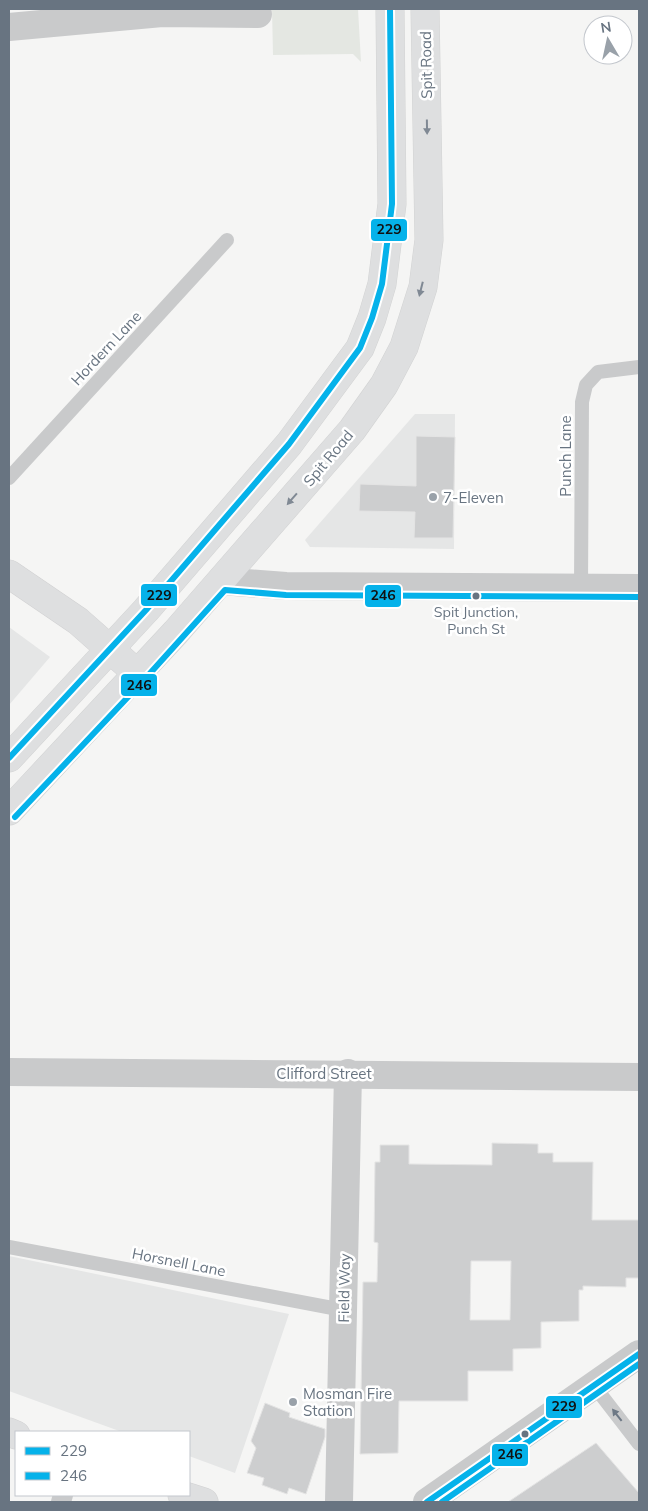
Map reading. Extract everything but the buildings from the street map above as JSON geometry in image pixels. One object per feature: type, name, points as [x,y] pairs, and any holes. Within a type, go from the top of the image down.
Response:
[{"type":"main road","points":[[9,758],[146,610],[289,444],[360,348],[372,318],[382,284],[392,204],[390,9]]},
{"type":"main road","name":"Spit Road","points":[[9,811],[138,674],[352,430],[384,385],[404,347],[423,287],[429,240],[425,9]]},
{"type":"main road","points":[[9,574],[78,621],[138,674]]},
{"type":"main road","points":[[185,1496],[204,1502]]},
{"type":"street","points":[[9,27],[162,13],[258,14]]},
{"type":"street","points":[[221,581],[286,586],[639,588]]},
{"type":"street","name":"Clifford Street","points":[[9,1072],[639,1077]]},
{"type":"street","name":"Field Way","points":[[339,1502],[348,1074]]},
{"type":"street","points":[[426,1502],[595,1387],[639,1354]]},
{"type":"lane","name":"Hordern Lane","points":[[9,478],[227,240]]},
{"type":"lane","name":"Punch Lane","points":[[581,588],[582,402],[586,385],[598,372],[639,367]]},
{"type":"lane","name":"Horsnell Lane","points":[[9,1247],[343,1310]]},
{"type":"lane","points":[[595,1387],[639,1444]]},
{"type":"shaded area","points":[[272,9],[358,9],[361,62],[353,54],[273,55]]},
{"type":"shaded area","name":"7-Eleven","points":[[415,414],[455,414],[454,549],[310,547],[305,540]]},
{"type":"shaded area","points":[[9,627],[50,657],[9,705]]},
{"type":"shaded area","points":[[9,1256],[289,1314],[235,1473],[190,1456],[190,1431],[119,1431],[9,1391]]},
{"type":"transit line","name":"229","points":[[9,758],[146,610],[289,444],[360,348],[372,318],[382,284],[392,204],[390,9]]},
{"type":"transit line","name":"246","points":[[15,817],[144,680],[225,590],[286,595],[639,597]]},
{"type":"transit line","name":"229","points":[[427,1502],[639,1354]]},
{"type":"transit line","name":"246","points":[[442,1502],[639,1364]]},
{"type":"place","name":"7-Eleven","points":[[433,497]]},
{"type":"place","name":"Spit Junction, Punch St","points":[[476,596]]},
{"type":"place","name":"Mosman Fire Station","points":[[293,1402]]}]
